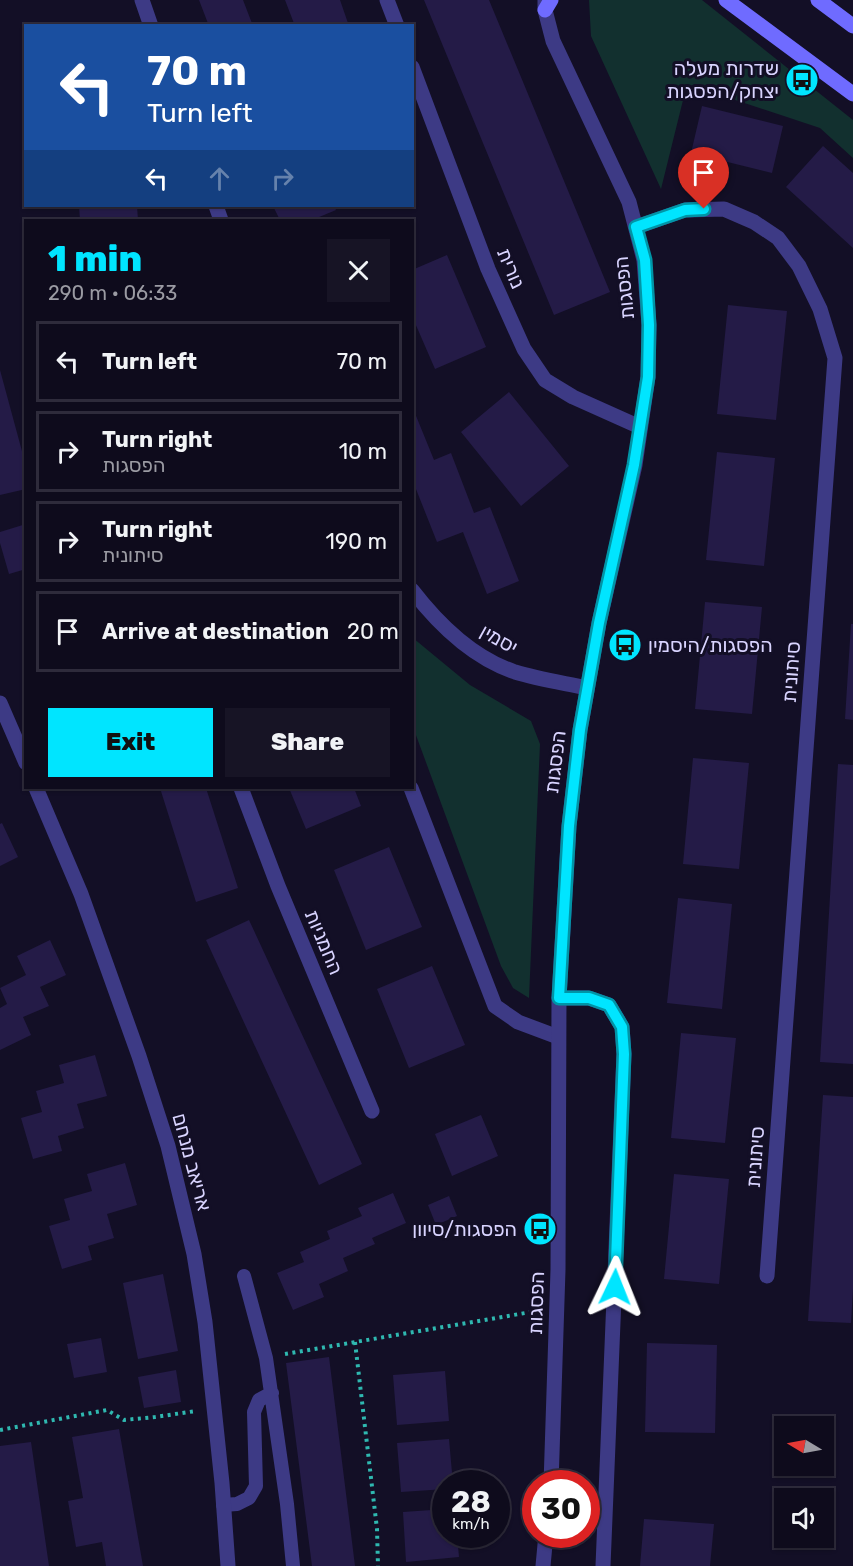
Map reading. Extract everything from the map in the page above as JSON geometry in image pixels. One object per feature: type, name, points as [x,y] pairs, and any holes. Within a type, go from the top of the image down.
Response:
[{"type":"main road","points":[[726,0],[853,94]]},
{"type":"main road","points":[[818,0],[853,26]]},
{"type":"street","points":[[142,0],[150,24]]},
{"type":"street","points":[[387,0],[396,24]]},
{"type":"street","name":"הפסגות","points":[[547,3],[553,41],[629,202],[645,260],[649,325],[648,377],[634,465],[587,688],[569,826],[559,998],[557,1307],[551,1470]]},
{"type":"street","name":"נורית","points":[[414,72],[488,269],[524,349],[545,380],[573,397],[640,427]]},
{"type":"street","name":"סיתונית","points":[[636,227],[685,210],[724,209],[754,222],[778,238],[799,266],[820,309],[835,358],[767,1276]]},
{"type":"street","name":"יסמין","points":[[414,592],[460,641],[494,663],[516,672],[587,688]]},
{"type":"street","points":[[0,703],[24,758]]},
{"type":"street","name":"אריאב מנחם","points":[[36,789],[81,894],[139,1056],[168,1146],[194,1254],[205,1322],[228,1566]]},
{"type":"street","name":"החמניות","points":[[241,789],[278,886],[372,1111]]},
{"type":"street","points":[[411,789],[495,1006],[518,1022],[558,1036]]},
{"type":"street","points":[[559,998],[589,998],[609,1005],[622,1027],[624,1054],[603,1566]]},
{"type":"street","points":[[543,1566],[545,1548]]},
{"type":"lane","points":[[244,1276],[266,1358],[272,1393],[293,1566]]},
{"type":"lane","points":[[223,1505],[237,1504],[249,1498],[256,1486],[254,1412],[259,1400],[272,1393]]},
{"type":"path","points":[[266,1358],[557,1307]]},
{"type":"path","points":[[355,1342],[377,1529],[378,1566]]},
{"type":"path","points":[[0,1430],[107,1410],[124,1420],[214,1408]]},
{"type":"green space","points":[[589,0],[702,0],[853,120],[853,158],[820,128],[687,84],[661,189],[591,36]]},
{"type":"green space","points":[[414,639],[470,685],[531,721],[540,744],[529,998],[513,988],[501,966],[414,730]]},
{"type":"building","points":[[199,0],[243,0],[252,24],[208,24]]},
{"type":"building","points":[[285,0],[340,0],[348,24],[294,24]]},
{"type":"building","points":[[424,0],[489,0],[610,292],[554,315]]},
{"type":"building","points":[[702,106],[783,126],[772,173],[691,153]]},
{"type":"building","points":[[823,146],[853,173],[853,248],[786,187]]},
{"type":"building","points":[[79,207],[137,207],[138,219],[80,219]]},
{"type":"building","points":[[274,207],[334,207],[336,210],[314,219],[280,219]]},
{"type":"building","points":[[447,255],[486,347],[435,369],[414,321],[414,269]]},
{"type":"building","points":[[728,305],[787,311],[776,420],[717,414]]},
{"type":"building","points":[[0,370],[24,459],[24,489],[0,495]]},
{"type":"building","points":[[509,392],[569,466],[521,506],[461,432]]},
{"type":"building","points":[[414,411],[434,460],[451,453],[474,513],[490,507],[519,581],[487,594],[463,532],[437,542],[414,484]]},
{"type":"building","points":[[717,452],[775,458],[764,566],[706,560]]},
{"type":"building","points":[[24,525],[24,570],[9,574],[0,543],[0,532]]},
{"type":"building","points":[[705,602],[762,607],[752,714],[695,709]]},
{"type":"building","points":[[851,624],[853,624],[853,720],[845,719]]},
{"type":"building","points":[[693,758],[749,763],[739,869],[683,864]]},
{"type":"building","points":[[838,764],[853,765],[853,1064],[820,1062]]},
{"type":"building","points":[[160,789],[206,789],[238,888],[196,902]]},
{"type":"building","points":[[289,789],[354,789],[361,806],[306,829]]},
{"type":"building","points":[[2,823],[18,857],[0,866],[0,824]]},
{"type":"building","points":[[389,847],[422,927],[366,950],[334,870]]},
{"type":"building","points":[[678,898],[732,904],[722,1009],[667,1003]]},
{"type":"building","points":[[249,920],[362,1164],[319,1185],[206,940]]},
{"type":"building","points":[[50,940],[66,975],[40,987],[49,1006],[23,1017],[31,1035],[0,1050],[0,1008],[7,1004],[0,988],[26,975],[17,956]]},
{"type":"building","points":[[432,966],[465,1045],[409,1068],[377,989]]},
{"type":"building","points":[[681,1033],[736,1038],[725,1143],[671,1138]]},
{"type":"building","points":[[95,1055],[107,1096],[77,1104],[84,1128],[58,1136],[62,1151],[33,1159],[21,1118],[42,1112],[36,1091],[64,1083],[59,1065]]},
{"type":"building","points":[[823,1095],[853,1097],[851,1323],[808,1321]]},
{"type":"building","points":[[481,1115],[498,1156],[452,1176],[435,1134]]},
{"type":"building","points":[[125,1163],[137,1205],[107,1214],[114,1238],[88,1246],[92,1260],[62,1269],[49,1226],[70,1220],[64,1199],[92,1191],[87,1174]]},
{"type":"building","points":[[674,1174],[729,1179],[719,1284],[664,1279]]},
{"type":"building","points":[[393,1193],[406,1223],[372,1238],[375,1244],[343,1258],[348,1271],[319,1284],[324,1297],[293,1310],[277,1273],[304,1262],[300,1252],[330,1239],[327,1231],[362,1216],[358,1208]]},
{"type":"building","points":[[449,1196],[457,1216],[436,1225],[428,1205]]},
{"type":"building","points":[[163,1274],[178,1351],[138,1359],[123,1283]]},
{"type":"building","points":[[101,1338],[107,1372],[74,1378],[67,1344]]},
{"type":"building","points":[[647,1343],[717,1345],[715,1433],[645,1432]]},
{"type":"building","points":[[329,1357],[355,1566],[312,1566],[286,1363]]},
{"type":"building","points":[[176,1370],[181,1402],[144,1408],[138,1377]]},
{"type":"building","points":[[445,1371],[449,1421],[397,1425],[393,1375]]},
{"type":"building","points":[[119,1429],[143,1566],[106,1566],[102,1542],[76,1547],[68,1501],[83,1498],[72,1437]]},
{"type":"building","points":[[449,1439],[452,1470],[432,1470],[432,1490],[401,1492],[397,1443]]},
{"type":"building","points":[[31,1442],[49,1566],[0,1566],[0,1446]]},
{"type":"building","points":[[432,1510],[432,1548],[458,1548],[459,1557],[406,1562],[403,1512]]},
{"type":"building","points":[[644,1519],[714,1524],[710,1566],[640,1566]]},
{"type":"place","name":"שדרות מעלה יצחק/הפסגות","points":[[802,80]]},
{"type":"place","name":"הפסגות/היסמין","points":[[625,645]]},
{"type":"place","name":"הפסגות/סיוון","points":[[540,1229]]},
{"type":"route","points":[[615,1287],[624,1054],[622,1027],[609,1005],[589,998],[559,998],[569,826],[580,730],[599,623],[634,465],[648,377],[649,325],[645,260],[636,227],[685,210],[704,209]]}]
